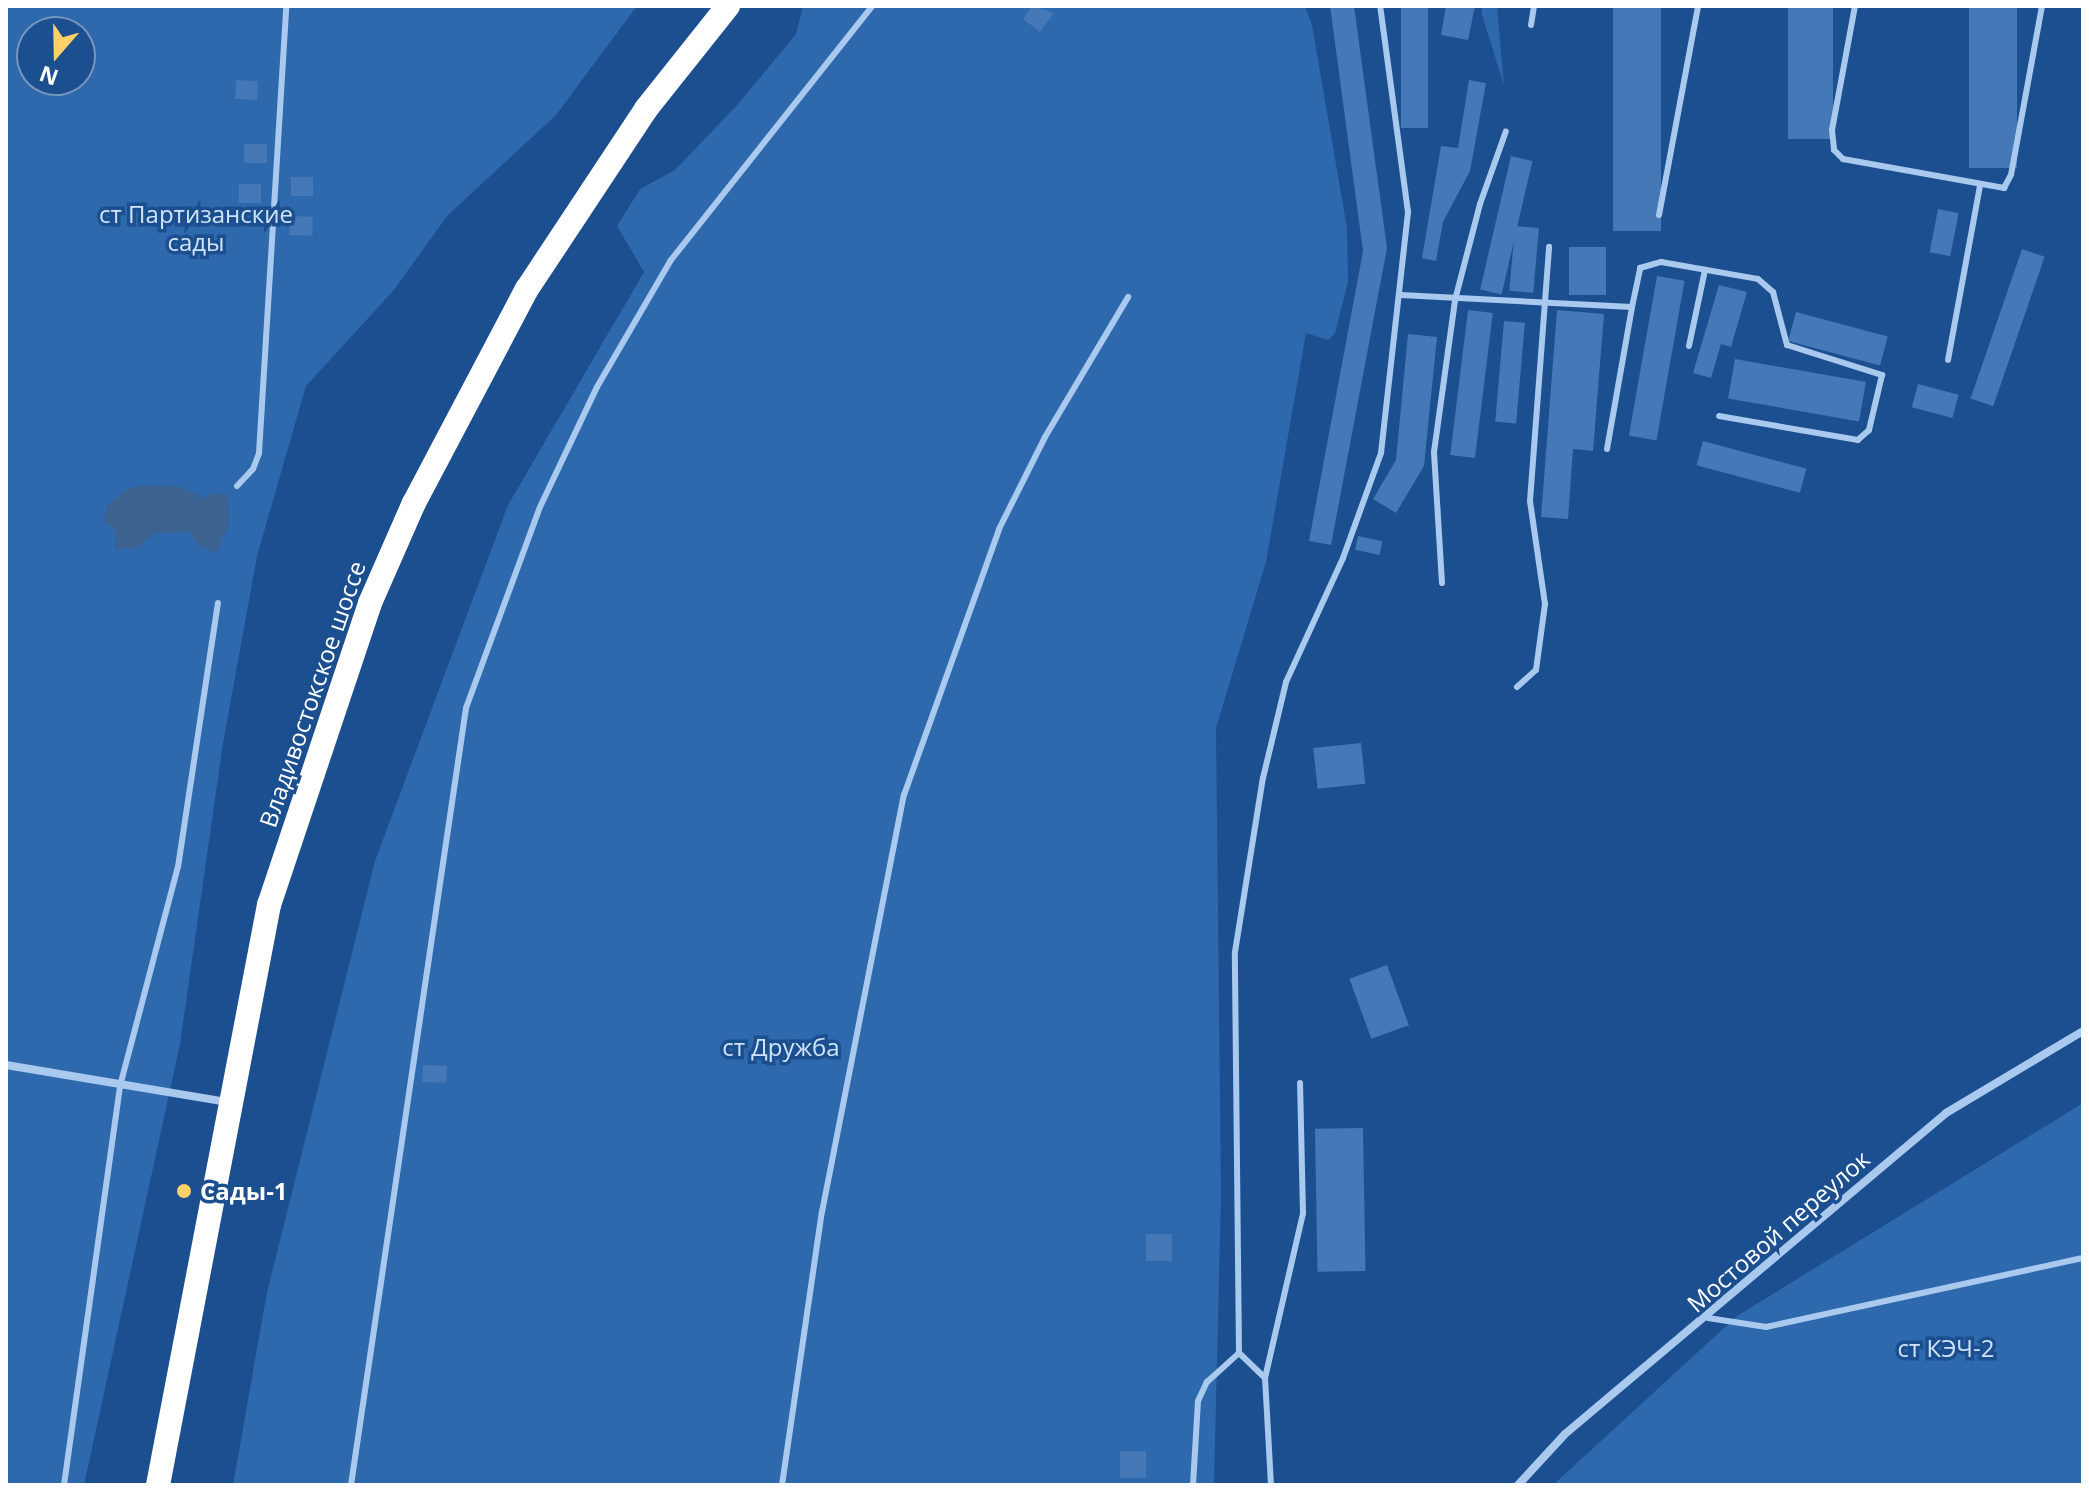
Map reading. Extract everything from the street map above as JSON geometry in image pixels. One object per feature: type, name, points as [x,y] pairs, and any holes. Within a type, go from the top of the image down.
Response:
[{"type":"highway","name":"Владивостокское шоссе","points":[[158,1485],[229,1102],[273,891],[332,705],[414,503],[527,289],[646,109],[728,6]]},
{"type":"street","name":"Мостовой переулок","points":[[1518,1485],[1565,1434],[1708,1318],[1946,1113],[2083,1031]]},
{"type":"street","points":[[6,1065],[229,1102]]},
{"type":"lane","points":[[237,486],[253,469],[259,453],[286,6]]},
{"type":"lane","points":[[351,1485],[466,708],[540,507],[597,387],[671,260],[872,6]]},
{"type":"lane","points":[[1265,1378],[1239,1353],[1235,952],[1263,778],[1286,682],[1343,558],[1381,453],[1408,212],[1380,6]]},
{"type":"lane","points":[[1531,25],[1534,6]]},
{"type":"lane","points":[[1659,215],[1698,6]]},
{"type":"lane","points":[[1855,6],[1832,130],[1834,150],[1843,159],[2004,188],[2011,175],[2042,6]]},
{"type":"lane","points":[[1442,583],[1434,452],[1455,300],[1480,204],[1506,131]]},
{"type":"lane","points":[[1948,360],[1980,185]]},
{"type":"lane","points":[[1517,687],[1536,670],[1545,604],[1530,501],[1549,247]]},
{"type":"lane","points":[[1607,449],[1640,268],[1661,262],[1758,279],[1773,292],[1787,345],[1882,375],[1869,430],[1858,440],[1719,416]]},
{"type":"lane","points":[[1689,346],[1705,270]]},
{"type":"lane","points":[[1401,295],[1632,307]]},
{"type":"lane","points":[[782,1485],[822,1212],[904,795],[999,529],[1045,437],[1128,297]]},
{"type":"lane","points":[[64,1485],[120,1086],[178,867],[218,603]]},
{"type":"lane","points":[[1271,1485],[1265,1378],[1303,1213],[1300,1083]]},
{"type":"lane","points":[[1708,1318],[1766,1327],[2083,1258]]},
{"type":"lane","points":[[1193,1485],[1198,1401],[1207,1382],[1239,1353]]},
{"type":"green space","name":"ст Партизанские сады","points":[[6,6],[637,6],[556,115],[448,215],[393,291],[306,386],[257,556],[223,743],[180,1044],[84,1485],[6,1485]]},
{"type":"green space","name":"ст Дружба","points":[[803,6],[1305,6],[1312,25],[1347,228],[1348,282],[1335,333],[1328,340],[1306,333],[1266,562],[1216,728],[1221,1196],[1214,1485],[233,1485],[267,1292],[375,861],[508,505],[644,272],[617,226],[640,189],[675,170],[740,102],[796,34]]},
{"type":"green space","points":[[1482,6],[1497,6],[1504,85],[1482,15]]},
{"type":"green space","name":"ст КЭЧ-2","points":[[2083,1103],[2083,1485],[1553,1485],[1737,1316]]},
{"type":"shaded area","points":[[152,485],[183,487],[202,498],[217,493],[228,496],[229,524],[216,553],[198,544],[189,532],[155,533],[137,548],[115,549],[116,531],[104,521],[108,505],[129,488]]},
{"type":"building","points":[[1032,6],[1054,13],[1040,32],[1023,19]]},
{"type":"building","points":[[1330,6],[1354,6],[1387,248],[1331,545],[1309,541],[1363,251]]},
{"type":"building","points":[[1401,6],[1428,6],[1428,128],[1401,128]]},
{"type":"building","points":[[1446,6],[1475,6],[1468,40],[1441,35]]},
{"type":"building","points":[[1613,6],[1661,6],[1661,231],[1613,231]]},
{"type":"building","points":[[1788,6],[1833,6],[1833,139],[1788,139]]},
{"type":"building","points":[[1969,6],[2017,6],[2017,168],[1969,168]]},
{"type":"building","points":[[236,80],[258,81],[257,100],[235,99]]},
{"type":"building","points":[[1469,80],[1486,83],[1470,171],[1443,222],[1436,261],[1422,258],[1441,146],[1458,148]]},
{"type":"building","points":[[244,144],[267,144],[267,163],[244,163]]},
{"type":"building","points":[[1511,156],[1532,161],[1502,294],[1480,289]]},
{"type":"building","points":[[291,177],[313,177],[313,196],[291,196]]},
{"type":"building","points":[[239,184],[261,184],[261,203],[239,203]]},
{"type":"building","points":[[1938,209],[1959,213],[1950,256],[1930,252]]},
{"type":"building","points":[[290,216],[313,217],[312,236],[289,235]]},
{"type":"building","points":[[1515,226],[1539,228],[1533,293],[1509,291]]},
{"type":"building","points":[[1569,247],[1606,247],[1606,295],[1569,295]]},
{"type":"building","points":[[2022,249],[2045,257],[1993,406],[1971,398]]},
{"type":"building","points":[[1657,276],[1685,281],[1656,440],[1629,436]]},
{"type":"building","points":[[1719,285],[1747,292],[1731,347],[1721,344],[1711,378],[1693,373]]},
{"type":"building","points":[[1468,310],[1493,313],[1475,458],[1450,455]]},
{"type":"building","points":[[1557,310],[1604,314],[1593,451],[1573,449],[1568,519],[1541,517]]},
{"type":"building","points":[[1796,312],[1888,337],[1880,366],[1788,341]]},
{"type":"building","points":[[1504,321],[1525,323],[1516,423],[1495,422]]},
{"type":"building","points":[[1408,334],[1437,337],[1424,466],[1396,513],[1373,499],[1396,460]]},
{"type":"building","points":[[1735,359],[1866,382],[1859,421],[1728,398]]},
{"type":"building","points":[[1918,384],[1959,395],[1952,418],[1912,407]]},
{"type":"building","points":[[1703,441],[1806,469],[1800,493],[1697,465]]},
{"type":"building","points":[[1358,536],[1382,541],[1380,555],[1355,550]]},
{"type":"building","points":[[1361,743],[1365,784],[1318,789],[1313,748]]},
{"type":"building","points":[[1387,965],[1409,1025],[1371,1039],[1349,979]]},
{"type":"building","points":[[423,1065],[447,1066],[446,1083],[422,1082]]},
{"type":"building","points":[[1363,1128],[1365,1271],[1318,1272],[1315,1129]]},
{"type":"building","points":[[1146,1234],[1172,1234],[1172,1261],[1146,1261]]},
{"type":"building","points":[[1120,1451],[1146,1451],[1146,1478],[1120,1478]]},
{"type":"place","name":"Сады-1","points":[[184,1191]]}]
